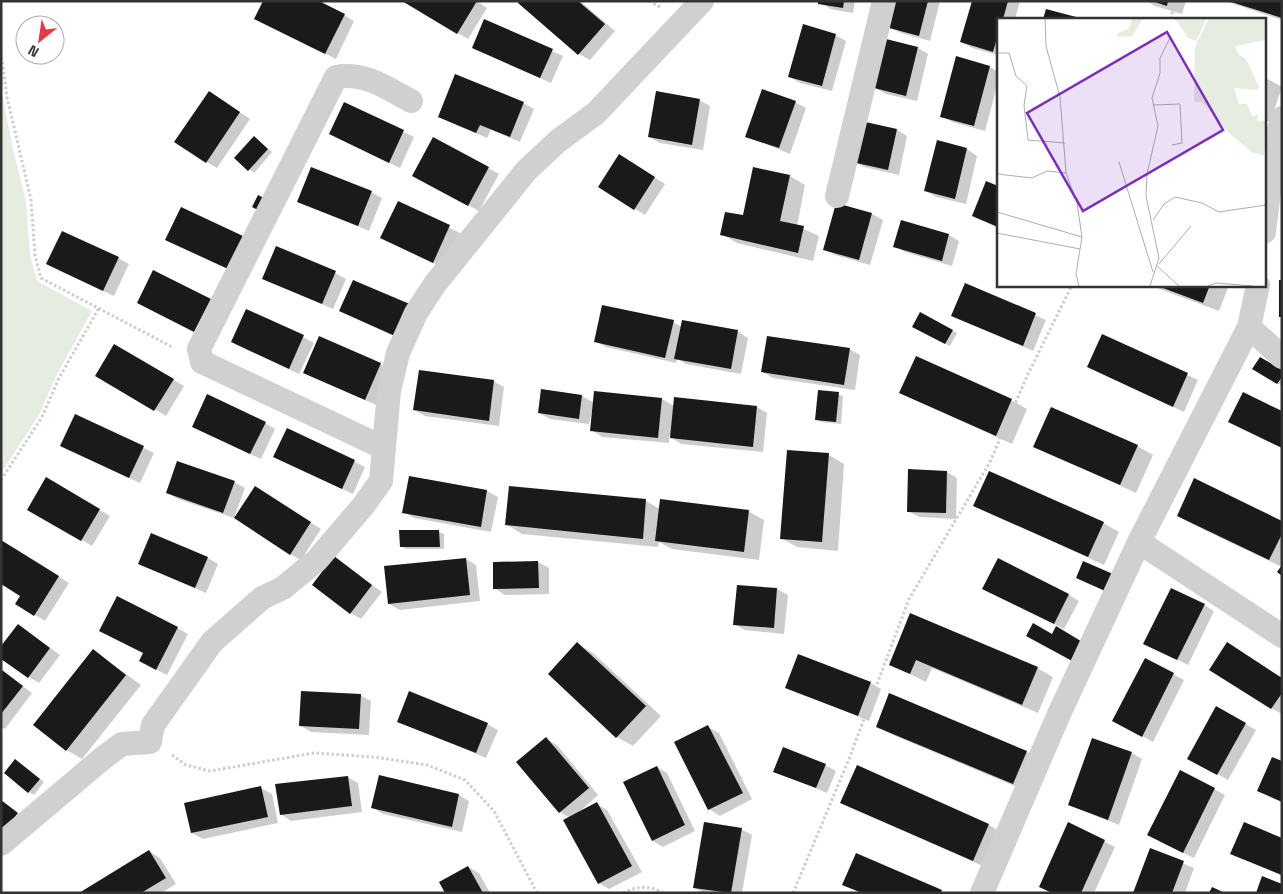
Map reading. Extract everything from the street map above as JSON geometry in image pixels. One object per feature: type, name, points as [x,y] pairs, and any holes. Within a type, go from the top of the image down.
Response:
[{"type":"street","points":[[1,844],[122,744],[150,742],[153,725],[212,642],[262,598],[283,588],[317,560],[363,506],[381,481],[389,391],[398,353],[416,313],[435,284],[526,171],[558,140],[596,113],[702,1]]},
{"type":"street","points":[[837,196],[884,1]]},
{"type":"street","points":[[384,448],[202,362],[199,349],[336,76],[350,74],[363,76],[412,101]]},
{"type":"street","points":[[1266,216],[1274,150],[1282,118]]},
{"type":"street","points":[[982,893],[1060,714],[1139,542],[1249,327],[1258,286]]},
{"type":"street","points":[[1249,327],[1282,356]]},
{"type":"street","points":[[1139,542],[1282,636]]},
{"type":"path","points":[[1171,18],[1175,1]]},
{"type":"path","points":[[1,52],[7,97],[31,200],[35,255],[41,278],[202,362]]},
{"type":"path","points":[[793,893],[849,759],[909,599],[990,462],[1028,374],[1072,286]]},
{"type":"path","points":[[1,480],[42,417],[59,378],[99,308]]},
{"type":"path","points":[[150,742],[186,765],[210,771],[314,753],[374,757],[427,765],[465,780],[494,811],[537,893]]},
{"type":"path","points":[[623,893],[632,888],[653,887],[663,893]]},
{"type":"shaded area","points":[[1,89],[26,201],[30,256],[37,281],[92,311],[56,376],[39,415],[1,473]]},
{"type":"building","points":[[263,1],[319,1],[345,14],[325,54],[254,19]]},
{"type":"building","points":[[402,1],[477,1],[457,34]]},
{"type":"building","points":[[519,1],[578,1],[605,24],[578,55],[518,3]]},
{"type":"building","points":[[818,1],[844,1],[843,8],[818,4]]},
{"type":"building","points":[[895,1],[928,1],[919,36],[889,28]]},
{"type":"building","points":[[972,1],[1008,1],[1003,18],[997,18],[997,38],[993,52],[960,42]]},
{"type":"building","points":[[1152,1],[1168,1],[1167,6]]},
{"type":"building","points":[[1282,1],[1282,18],[1231,2]]},
{"type":"building","points":[[1046,9],[1080,18],[1043,18]]},
{"type":"building","points":[[484,19],[553,49],[540,78],[472,48]]},
{"type":"building","points":[[803,24],[836,34],[822,86],[788,77]]},
{"type":"building","points":[[886,39],[918,47],[906,96],[874,88]]},
{"type":"building","points":[[956,56],[990,66],[974,126],[940,117]]},
{"type":"building","points":[[455,74],[524,102],[510,137],[480,125],[476,133],[438,117]]},
{"type":"building","points":[[762,89],[796,101],[779,148],[745,137]]},
{"type":"building","points":[[209,91],[240,112],[206,163],[174,142]]},
{"type":"building","points":[[656,91],[700,99],[692,145],[648,137]]},
{"type":"building","points":[[344,102],[404,130],[389,163],[329,134]]},
{"type":"building","points":[[861,121],[897,129],[888,170],[852,162]]},
{"type":"building","points":[[254,136],[268,149],[248,171],[234,158]]},
{"type":"building","points":[[433,137],[489,167],[468,206],[412,176]]},
{"type":"building","points":[[937,140],[967,148],[955,199],[924,191]]},
{"type":"building","points":[[619,154],[655,177],[634,210],[598,187]]},
{"type":"building","points":[[311,167],[372,191],[358,226],[297,202]]},
{"type":"building","points":[[753,167],[790,175],[780,221],[804,226],[798,253],[720,235],[725,212],[743,215]]},
{"type":"building","points":[[986,181],[997,186],[997,227],[972,216]]},
{"type":"building","points":[[258,195],[268,200],[262,212],[252,207]]},
{"type":"building","points":[[398,201],[450,225],[433,263],[380,238]]},
{"type":"building","points":[[836,203],[872,213],[859,260],[823,250]]},
{"type":"building","points":[[181,207],[243,236],[228,269],[165,240]]},
{"type":"building","points":[[901,220],[949,234],[942,261],[893,247]]},
{"type":"building","points":[[62,231],[119,257],[103,291],[46,264]]},
{"type":"building","points":[[276,246],[336,271],[322,304],[262,279]]},
{"type":"building","points":[[153,270],[211,299],[194,332],[137,303]]},
{"type":"building","points":[[353,280],[412,305],[397,337],[339,311]]},
{"type":"building","points":[[1279,280],[1282,280],[1282,317],[1279,317]]},
{"type":"building","points":[[965,283],[1036,313],[1023,346],[951,316]]},
{"type":"building","points":[[1158,286],[1210,286],[1203,303]]},
{"type":"building","points":[[602,305],[674,320],[665,358],[594,342]]},
{"type":"building","points":[[246,309],[304,335],[289,369],[231,342]]},
{"type":"building","points":[[920,312],[953,330],[945,344],[912,327]]},
{"type":"building","points":[[682,320],[738,330],[731,369],[674,359]]},
{"type":"building","points":[[1102,334],[1188,373],[1173,407],[1087,367]]},
{"type":"building","points":[[319,336],[381,363],[365,400],[303,373]]},
{"type":"building","points":[[767,336],[850,348],[844,385],[761,372]]},
{"type":"building","points":[[114,344],[174,379],[154,411],[95,376]]},
{"type":"building","points":[[916,356],[1012,399],[996,436],[899,393]]},
{"type":"building","points":[[1260,357],[1282,370],[1282,377],[1277,384],[1252,369]]},
{"type":"building","points":[[419,370],[494,380],[489,421],[413,410]]},
{"type":"building","points":[[541,389],[582,395],[579,419],[538,413]]},
{"type":"building","points":[[818,390],[839,392],[836,422],[815,420]]},
{"type":"building","points":[[594,391],[662,398],[658,438],[590,431]]},
{"type":"building","points":[[1243,392],[1282,411],[1282,448],[1228,422]]},
{"type":"building","points":[[207,394],[266,422],[250,454],[192,427]]},
{"type":"building","points":[[674,397],[757,406],[753,447],[670,438]]},
{"type":"building","points":[[1051,407],[1138,445],[1120,485],[1033,447]]},
{"type":"building","points":[[75,414],[144,446],[129,478],[60,446]]},
{"type":"building","points":[[287,428],[355,460],[342,489],[273,457]]},
{"type":"building","points":[[787,450],[829,453],[822,542],[780,539]]},
{"type":"building","points":[[177,461],[235,481],[223,513],[166,493]]},
{"type":"building","points":[[908,469],[947,471],[946,513],[907,512]]},
{"type":"building","points":[[989,471],[1104,522],[1088,557],[973,506]]},
{"type":"building","points":[[409,476],[487,490],[481,527],[402,513]]},
{"type":"building","points":[[46,477],[100,509],[81,541],[27,510]]},
{"type":"building","points":[[1194,478],[1282,521],[1282,534],[1269,560],[1177,516]]},
{"type":"building","points":[[255,486],[311,522],[290,555],[234,518]]},
{"type":"building","points":[[509,486],[646,499],[643,539],[505,525]]},
{"type":"building","points":[[660,499],[749,510],[744,552],[655,541]]},
{"type":"building","points":[[399,530],[439,530],[440,547],[400,547]]},
{"type":"building","points":[[151,533],[208,557],[195,588],[138,564]]},
{"type":"building","points":[[1,540],[59,576],[34,616],[15,604],[20,596],[1,584]]},
{"type":"building","points":[[334,556],[372,585],[350,614],[312,585]]},
{"type":"building","points":[[466,558],[470,595],[388,604],[384,566]]},
{"type":"building","points":[[998,558],[1069,594],[1054,624],[982,589]]},
{"type":"building","points":[[538,561],[539,588],[493,589],[493,562]]},
{"type":"building","points":[[1083,561],[1113,574],[1105,591],[1076,578]]},
{"type":"building","points":[[1282,565],[1282,576],[1277,572]]},
{"type":"building","points":[[737,585],[777,588],[774,628],[733,625]]},
{"type":"building","points":[[1171,588],[1205,604],[1177,660],[1143,644]]},
{"type":"building","points":[[117,596],[178,627],[156,670],[139,661],[143,653],[99,631]]},
{"type":"building","points":[[910,613],[1038,667],[1022,705],[916,660],[910,674],[889,665]]},
{"type":"building","points":[[1033,623],[1052,634],[1056,626],[1084,643],[1074,662],[1026,636]]},
{"type":"building","points":[[18,624],[50,648],[28,678],[1,659],[1,646]]},
{"type":"building","points":[[577,642],[646,706],[616,738],[548,674]]},
{"type":"building","points":[[1227,642],[1282,678],[1282,693],[1271,709],[1209,670]]},
{"type":"building","points":[[93,649],[126,675],[66,751],[33,725]]},
{"type":"building","points":[[798,654],[871,682],[858,716],[785,688]]},
{"type":"building","points":[[1145,658],[1174,673],[1142,737],[1112,721]]},
{"type":"building","points":[[2,670],[23,686],[1,714],[1,672]]},
{"type":"building","points":[[301,691],[361,694],[359,729],[299,726]]},
{"type":"building","points":[[409,691],[488,723],[476,753],[397,722]]},
{"type":"building","points":[[889,693],[1027,751],[1013,784],[876,727]]},
{"type":"building","points":[[1216,706],[1246,723],[1217,775],[1187,759]]},
{"type":"building","points":[[708,725],[743,793],[708,810],[674,742]]},
{"type":"building","points":[[546,737],[589,788],[559,813],[516,762]]},
{"type":"building","points":[[1092,738],[1132,752],[1108,820],[1068,805]]},
{"type":"building","points":[[783,747],[826,764],[816,788],[773,772]]},
{"type":"building","points":[[1272,757],[1282,761],[1282,802],[1257,791]]},
{"type":"building","points":[[15,759],[40,779],[28,793],[4,773]]},
{"type":"building","points":[[857,765],[989,824],[973,861],[840,803]]},
{"type":"building","points":[[657,766],[685,825],[652,841],[623,782]]},
{"type":"building","points":[[1180,770],[1215,788],[1183,853],[1147,835]]},
{"type":"building","points":[[379,775],[459,794],[452,827],[371,808]]},
{"type":"building","points":[[348,776],[352,806],[280,815],[275,784]]},
{"type":"building","points":[[261,786],[268,817],[191,833],[184,803]]},
{"type":"building","points":[[1,800],[18,813],[1,836]]},
{"type":"building","points":[[597,802],[632,866],[598,884],[563,820]]},
{"type":"building","points":[[704,822],[742,828],[731,893],[693,888]]},
{"type":"building","points":[[1068,822],[1105,840],[1081,893],[1052,893],[1039,887]]},
{"type":"building","points":[[1244,822],[1282,838],[1282,875],[1230,854]]},
{"type":"building","points":[[1150,848],[1184,861],[1172,893],[1133,893]]},
{"type":"building","points":[[149,850],[166,878],[141,893],[79,893]]},
{"type":"building","points":[[856,853],[942,890],[941,893],[862,893],[842,885]]},
{"type":"building","points":[[468,866],[483,893],[445,893],[439,882]]},
{"type":"building","points":[[1262,876],[1282,884],[1282,893],[1256,893]]},
{"type":"building","points":[[1212,887],[1225,893],[1209,893]]}]
